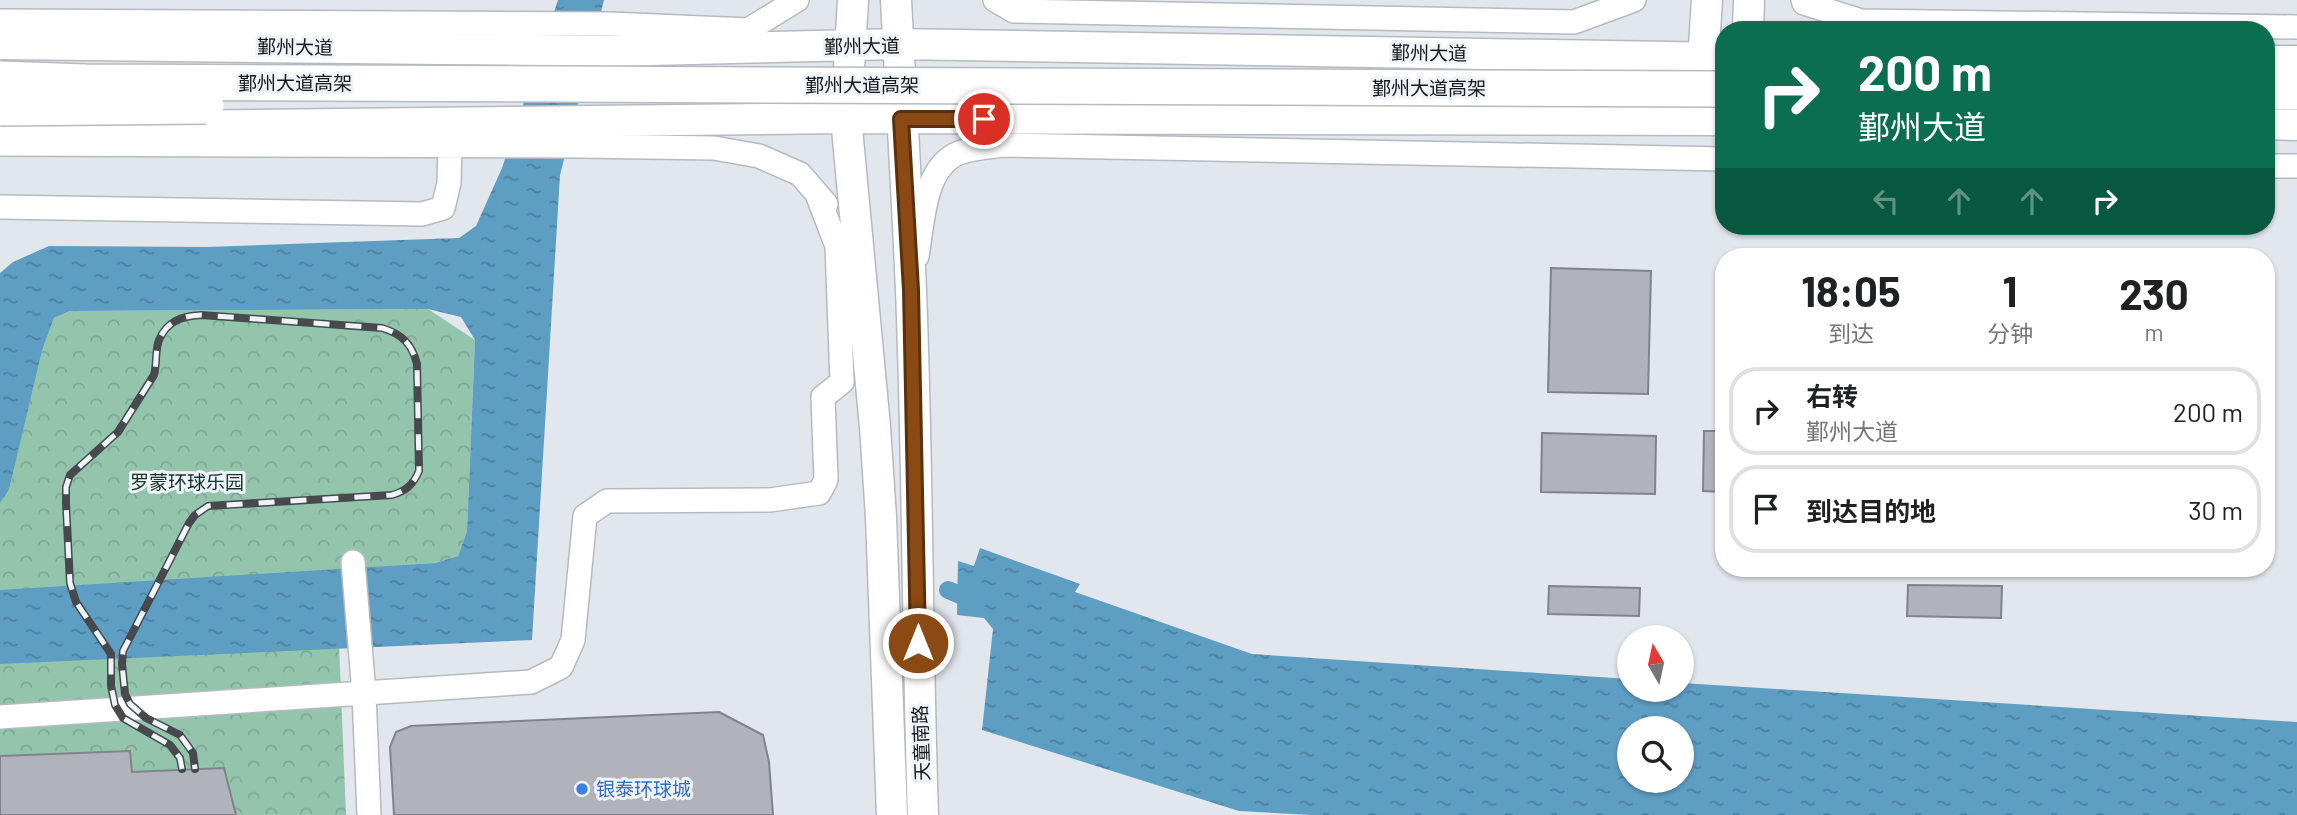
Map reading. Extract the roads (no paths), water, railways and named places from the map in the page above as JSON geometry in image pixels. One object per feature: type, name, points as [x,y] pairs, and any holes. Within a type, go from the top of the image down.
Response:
[{"type":"highway","name":"鄞州大道高架","points":[[0,79],[100,82],[1715,89]]},
{"type":"highway","points":[[2275,92],[2297,92]]},
{"type":"highway","name":"鄞州大道高架","points":[[0,108],[271,106],[1715,116]]},
{"type":"highway","points":[[2275,109],[2297,109]]},
{"type":"main road","points":[[852,0],[846,118],[875,426],[892,815]]},
{"type":"main road","name":"天童南路","points":[[896,0],[911,290],[923,815]]},
{"type":"main road","points":[[0,128],[499,134],[600,121],[1715,116],[1707,0]]},
{"type":"main road","points":[[1748,21],[1749,0]]},
{"type":"main road","name":"鄞州大道","points":[[0,44],[530,36],[849,46],[898,44],[1713,58]]},
{"type":"main road","points":[[2275,61],[2297,61]]},
{"type":"main road","points":[[2275,124],[2297,125]]},
{"type":"street","points":[[610,37],[748,30],[797,0]]},
{"type":"street","points":[[995,0],[1014,11],[1574,22],[1634,0]]},
{"type":"street","points":[[1802,0],[1804,3],[1861,21]]},
{"type":"street","points":[[0,21],[530,36]]},
{"type":"street","points":[[2275,27],[2297,27]]},
{"type":"street","points":[[0,144],[450,146],[499,134],[580,146],[714,148],[759,156],[800,174],[833,212],[858,254],[861,291]]},
{"type":"street","points":[[911,290],[928,198],[938,167],[958,153],[1003,145],[1715,159]]},
{"type":"street","points":[[0,207],[422,215],[443,208],[449,183],[450,146]]},
{"type":"street","points":[[2275,166],[2297,166]]},
{"type":"street","points":[[0,717],[531,681],[561,667],[573,640],[585,516],[607,501],[770,500],[819,493],[826,480],[823,397],[842,382],[837,246],[817,194]]},
{"type":"street","points":[[353,562],[364,693],[369,815]]},
{"type":"water","points":[[558,0],[604,0],[560,175],[532,640],[0,664],[0,590],[435,563],[458,556],[467,531],[475,340],[461,317],[428,309],[70,311],[54,318],[42,350],[9,490],[0,503],[0,273],[13,262],[49,246],[207,247],[459,238],[476,226],[502,168]]},
{"type":"water","points":[[980,548],[1080,584],[1075,592],[1252,654],[1617,678],[1617,702],[1694,702],[1694,684],[2297,722],[2297,815],[1311,815],[1239,811],[982,730],[993,629],[984,618],[957,615],[958,561],[974,566]]},
{"type":"waterway","points":[[948,590],[977,602]]},
{"type":"railway","points":[[182,769],[180,758],[170,745],[123,718],[115,705],[111,686],[111,654],[76,602],[70,583],[66,503],[66,487],[70,475],[118,432],[154,375],[162,334],[176,321],[201,315],[389,330],[409,345],[417,364],[419,471],[412,484],[392,495],[208,506],[189,523],[123,651],[125,694],[130,704],[146,718],[180,735],[193,753],[195,769]]},
{"type":"place","name":"银泰环球城","points":[[582,789]]},
{"type":"park label","name":"罗蒙环球乐园","points":[[187,482]]}]
